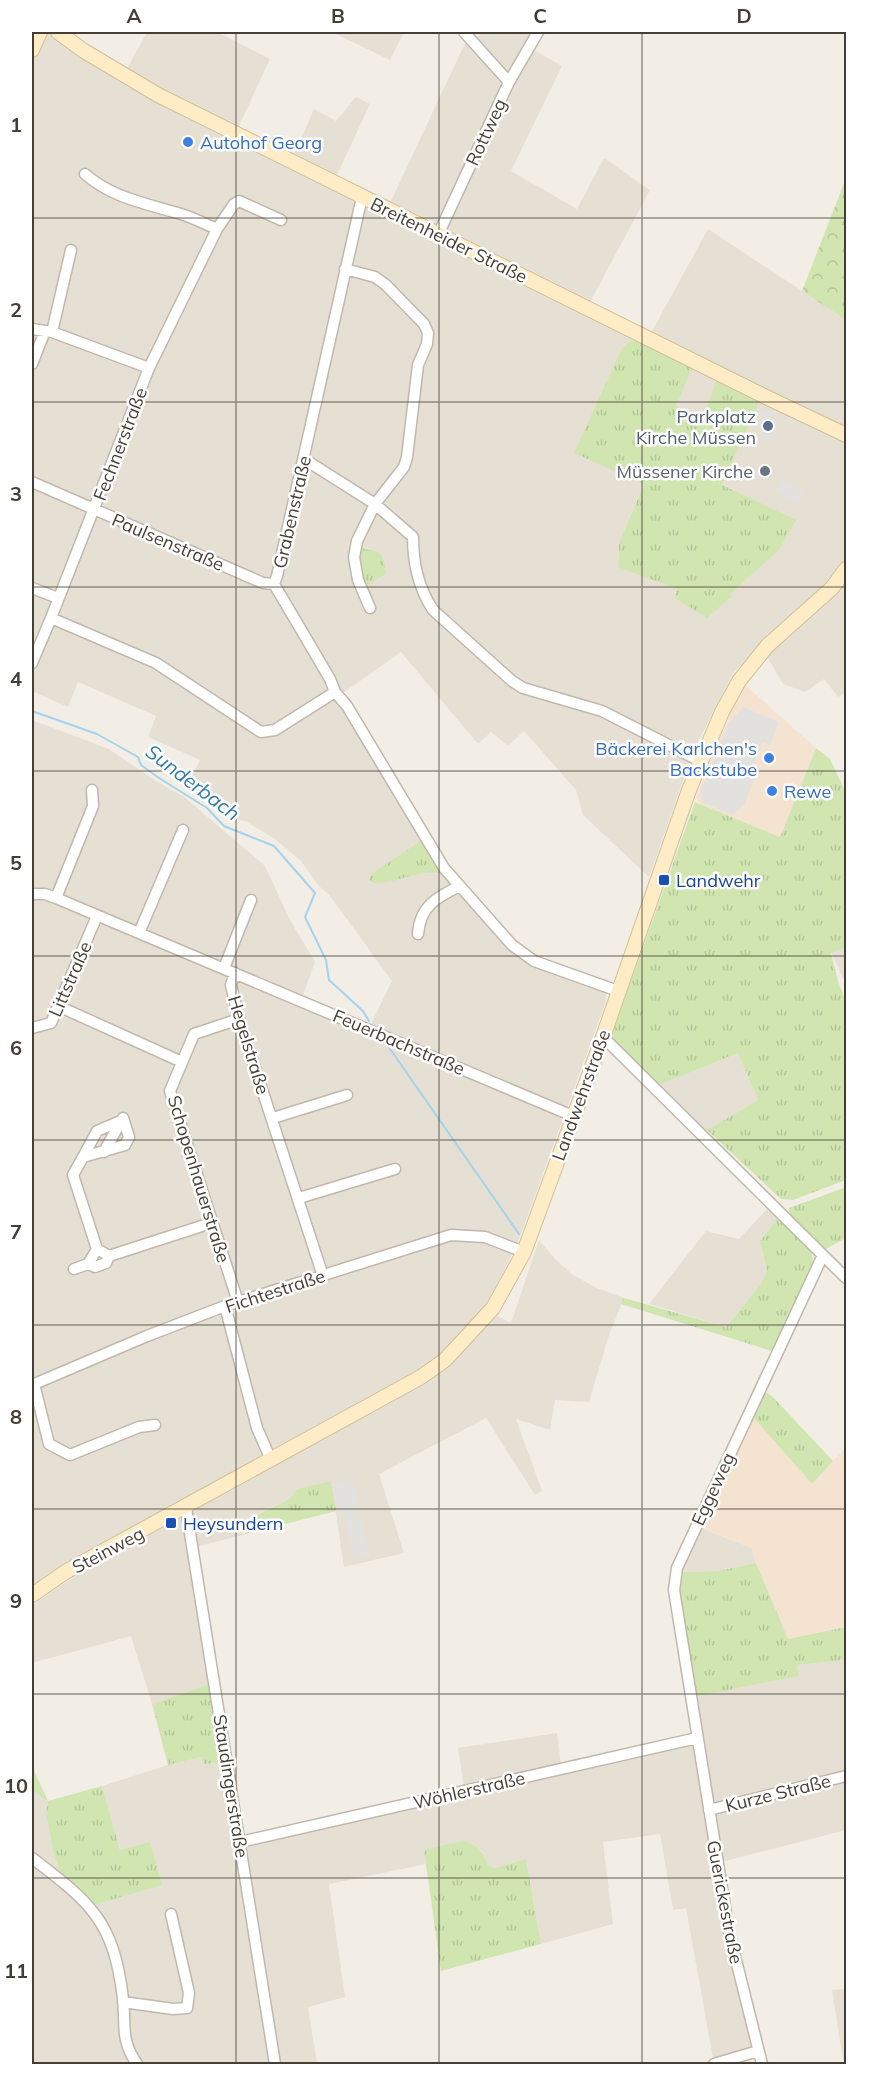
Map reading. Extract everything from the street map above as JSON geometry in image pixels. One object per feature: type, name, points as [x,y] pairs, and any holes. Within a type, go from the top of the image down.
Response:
[{"type":"street","points":[[32,50],[40,32]]},
{"type":"street","name":"Breitenheider Straße","points":[[58,32],[84,51],[158,95],[846,435]]},
{"type":"street","points":[[464,32],[509,82]]},
{"type":"street","name":"Rottweg","points":[[438,235],[509,82],[538,32]]},
{"type":"street","points":[[86,174],[96,183],[130,200],[184,215],[217,230]]},
{"type":"street","name":"Grabenstraße","points":[[362,197],[304,459],[277,576],[273,584],[330,679],[335,692],[347,706],[444,868],[512,945],[523,954],[534,961],[618,991]]},
{"type":"street","name":"Fechnerstraße","points":[[32,663],[149,368],[217,230],[234,204],[239,201],[281,220]]},
{"type":"street","points":[[32,364],[48,332],[71,250]]},
{"type":"street","points":[[345,269],[375,277],[386,285],[424,324],[428,333],[427,344],[418,365],[404,467],[375,504],[357,541],[354,557],[358,580],[370,608]]},
{"type":"street","points":[[32,329],[48,332],[149,368]]},
{"type":"street","points":[[304,459],[375,504],[413,537],[417,577],[433,610],[512,681],[523,688],[602,711],[700,761]]},
{"type":"street","name":"Paulsenstraße","points":[[32,482],[264,583],[273,584]]},
{"type":"street","name":"Landwehrstraße","points":[[186,1508],[404,1388],[445,1360],[493,1308],[524,1252],[603,1037],[700,761],[739,681],[768,646],[832,588],[846,569]]},
{"type":"street","points":[[32,588],[58,598]]},
{"type":"street","points":[[51,618],[156,663],[261,732],[275,730],[335,692]]},
{"type":"street","points":[[56,898],[93,806],[92,790]]},
{"type":"street","points":[[139,933],[183,830]]},
{"type":"street","points":[[418,934],[419,920],[429,907],[438,897],[460,886]]},
{"type":"street","name":"Feuerbachstraße","points":[[32,894],[45,894],[56,898],[573,1116]]},
{"type":"street","points":[[224,968],[251,900]]},
{"type":"street","name":"Littstraße","points":[[32,1028],[51,1023],[97,916]]},
{"type":"street","name":"Hegelstraße","points":[[235,973],[231,985],[239,1019],[323,1276]]},
{"type":"street","points":[[58,1006],[182,1062]]},
{"type":"street","name":"Schopenhauerstraße","points":[[238,1302],[170,1091],[194,1034],[239,1019]]},
{"type":"street","points":[[603,1037],[846,1278]]},
{"type":"street","name":"Hegelstraße","points":[[273,1118],[347,1095]]},
{"type":"street","points":[[83,1157],[107,1148],[125,1145],[129,1137],[122,1120],[97,1131],[83,1157],[74,1175],[97,1249],[109,1256],[211,1223]]},
{"type":"street","points":[[94,1136],[107,1148]]},
{"type":"street","points":[[299,1198],[395,1169]]},
{"type":"street","name":"Fichtestraße","points":[[33,1384],[225,1306],[451,1235],[485,1238],[524,1252]]},
{"type":"street","points":[[74,1269],[88,1264],[97,1249]]},
{"type":"street","name":"Eggeweg","points":[[697,1738],[674,1590],[676,1568],[823,1255]]},
{"type":"street","points":[[88,1264],[95,1267],[106,1263],[109,1256]]},
{"type":"street","points":[[225,1306],[257,1428],[271,1460]]},
{"type":"street","points":[[33,1384],[49,1444],[70,1455],[139,1427],[155,1425]]},
{"type":"street","name":"Steinweg","points":[[32,1595],[67,1571],[186,1508]]},
{"type":"street","name":"Staudingerstraße","points":[[186,1508],[275,2064]]},
{"type":"street","name":"Guerickestraße","points":[[697,1738],[729,1932],[762,2064]]},
{"type":"street","name":"Wöhlerstraße","points":[[240,1842],[697,1738]]},
{"type":"street","name":"Kurze Straße","points":[[709,1810],[846,1776]]},
{"type":"street","points":[[32,1858],[75,1891],[97,1915],[106,1931],[118,1966],[127,2050],[137,2064]]},
{"type":"street","points":[[123,2002],[173,2009],[187,2008],[189,1993],[171,1914]]},
{"type":"street","points":[[714,2064],[758,2051]]},
{"type":"shaded area","points":[[32,32],[47,32],[121,80],[147,32],[217,32],[270,59],[239,126],[295,153],[314,109],[336,121],[356,97],[370,104],[337,175],[391,201],[467,39],[472,47],[481,32],[535,32],[527,46],[562,66],[511,171],[577,209],[604,158],[650,190],[589,304],[651,333],[708,229],[846,320],[846,692],[838,697],[824,679],[805,692],[783,684],[768,658],[758,647],[733,673],[694,750],[649,877],[583,815],[576,790],[524,731],[508,746],[491,732],[478,744],[401,652],[343,693],[448,866],[510,937],[536,956],[608,980],[605,1004],[518,1242],[487,1305],[439,1357],[417,1372],[67,1563],[32,1587],[32,720],[109,749],[156,781],[183,796],[265,866],[290,920],[315,962],[303,995],[371,1024],[392,981],[330,896],[318,885],[301,861],[275,839],[247,822],[230,817],[210,805],[189,783],[200,760],[148,737],[156,716],[78,682],[68,707],[32,691],[32,652],[35,644],[32,642]],"holes":[[[676,406],[702,417],[722,485],[729,595],[732,596],[677,589],[618,566],[619,543]]]},
{"type":"shaded area","points":[[332,32],[404,32],[390,60]]},
{"type":"shaded area","name":"Parkplatz Kirche Müssen","points":[[759,412],[775,412],[776,439],[761,440]]},
{"type":"shaded area","name":"Parkplatz Kirche Müssen","points":[[782,480],[805,493],[799,504],[776,491]]},
{"type":"shaded area","points":[[745,685],[816,748],[780,837],[700,804],[696,797],[737,697]]},
{"type":"shaded area","points":[[743,707],[779,722],[770,745],[763,742],[750,775],[755,778],[744,805],[733,815],[702,802],[701,790],[728,724]]},
{"type":"shaded area","points":[[846,947],[846,985],[831,952]]},
{"type":"shaded area","points":[[738,1053],[758,1100],[704,1132],[657,1086]]},
{"type":"shaded area","points":[[769,1207],[780,1216],[760,1241],[767,1270],[761,1284],[726,1327],[649,1304],[706,1231],[739,1239]]},
{"type":"shaded area","points":[[539,1240],[573,1275],[597,1288],[624,1298],[609,1335],[589,1402],[555,1400],[550,1430],[516,1419],[542,1491],[535,1495],[486,1418],[379,1474],[404,1553],[344,1567],[331,1481],[244,1520],[246,1534],[196,1547],[191,1515],[197,1505],[402,1396],[457,1356],[496,1315],[511,1323]]},
{"type":"shaded area","points":[[752,1416],[812,1484],[846,1447],[846,1627],[788,1639],[752,1548],[698,1527]]},
{"type":"shaded area","points":[[352,1479],[369,1556],[353,1559],[345,1514],[337,1515],[332,1484]]},
{"type":"shaded area","points":[[180,1518],[185,1522],[210,1684],[152,1704],[131,1636],[32,1663],[32,1605],[77,1575]]},
{"type":"shaded area","points":[[698,1527],[752,1548],[756,1563],[718,1571],[679,1572]]},
{"type":"shaded area","points":[[846,1660],[846,1830],[714,1864],[752,2049],[713,2058],[686,1908],[673,1910],[660,1834],[603,1842],[613,1924],[541,1944],[526,1859],[494,1868],[488,1865],[481,1850],[424,1850],[426,1864],[329,1884],[345,1997],[308,2007],[317,2064],[32,2064],[32,1790],[48,1802],[46,1812],[54,1856],[62,1876],[57,1884],[82,1905],[94,1905],[120,1850],[102,1786],[202,1757],[225,1762],[237,1845],[465,1794],[458,1748],[557,1733],[562,1773],[702,1742],[694,1697],[799,1676],[797,1665]]},
{"type":"shaded area","points":[[846,1989],[846,2060],[843,2060],[832,1990]]},
{"type":"green space","points":[[846,178],[846,320],[802,291]]},
{"type":"green space","points":[[639,340],[692,367],[676,406],[702,417],[717,380],[760,400],[722,485],[796,520],[778,551],[707,618],[675,598],[677,589],[618,567],[619,543],[644,484],[574,453],[622,348],[630,341]]},
{"type":"green space","points":[[360,548],[380,554],[385,566],[386,574],[366,586],[359,567]]},
{"type":"green space","points":[[816,748],[830,759],[846,793],[846,947],[831,953],[846,1002],[846,1180],[793,1200],[781,1199],[707,1130],[758,1100],[738,1053],[657,1086],[611,1037],[695,802],[780,837]]},
{"type":"green space","points":[[422,840],[439,864],[440,873],[422,873],[382,883],[373,883],[369,879],[373,873]]},
{"type":"green space","points":[[846,1187],[846,1238],[824,1250],[789,1214],[789,1208]]},
{"type":"green space","points":[[780,1216],[811,1249],[813,1259],[772,1351],[621,1304],[624,1298],[726,1327],[761,1284],[767,1270],[760,1241]]},
{"type":"green space","points":[[763,1391],[772,1396],[833,1461],[812,1484],[752,1416]]},
{"type":"green space","points":[[331,1481],[336,1511],[246,1534],[244,1521],[290,1499],[297,1489]]},
{"type":"green space","points":[[756,1563],[788,1639],[846,1627],[846,1660],[797,1665],[799,1676],[694,1697],[679,1572],[718,1571]]},
{"type":"green space","points":[[210,1684],[223,1762],[203,1764],[202,1757],[168,1765],[152,1704]]},
{"type":"green space","points":[[32,1766],[48,1801],[102,1786],[120,1850],[150,1842],[162,1885],[94,1905],[62,1876],[54,1856],[46,1812],[48,1802],[32,1790]]},
{"type":"green space","points":[[463,1841],[479,1849],[488,1865],[494,1868],[526,1859],[541,1944],[441,1971],[424,1850]]},
{"type":"waterway","name":"Sunderbach","points":[[32,711],[97,734],[138,757],[141,765],[207,808],[224,826],[274,846],[315,893],[305,917],[326,960],[329,980],[363,1011],[369,1021]]},
{"type":"waterway","name":"Sunderbach","points":[[388,1046],[519,1234]]},
{"type":"place","name":"Autohof Georg","points":[[188,142]]},
{"type":"place","name":"Parkplatz Kirche Müssen","points":[[768,426]]},
{"type":"place","name":"Müssener Kirche","points":[[765,471]]},
{"type":"place","name":"Bäckerei Karlchen's Backstube","points":[[769,758]]},
{"type":"place","name":"Rewe","points":[[772,791]]},
{"type":"place","name":"Landwehr","points":[[664,880]]},
{"type":"place","name":"Heysundern","points":[[171,1523]]}]
